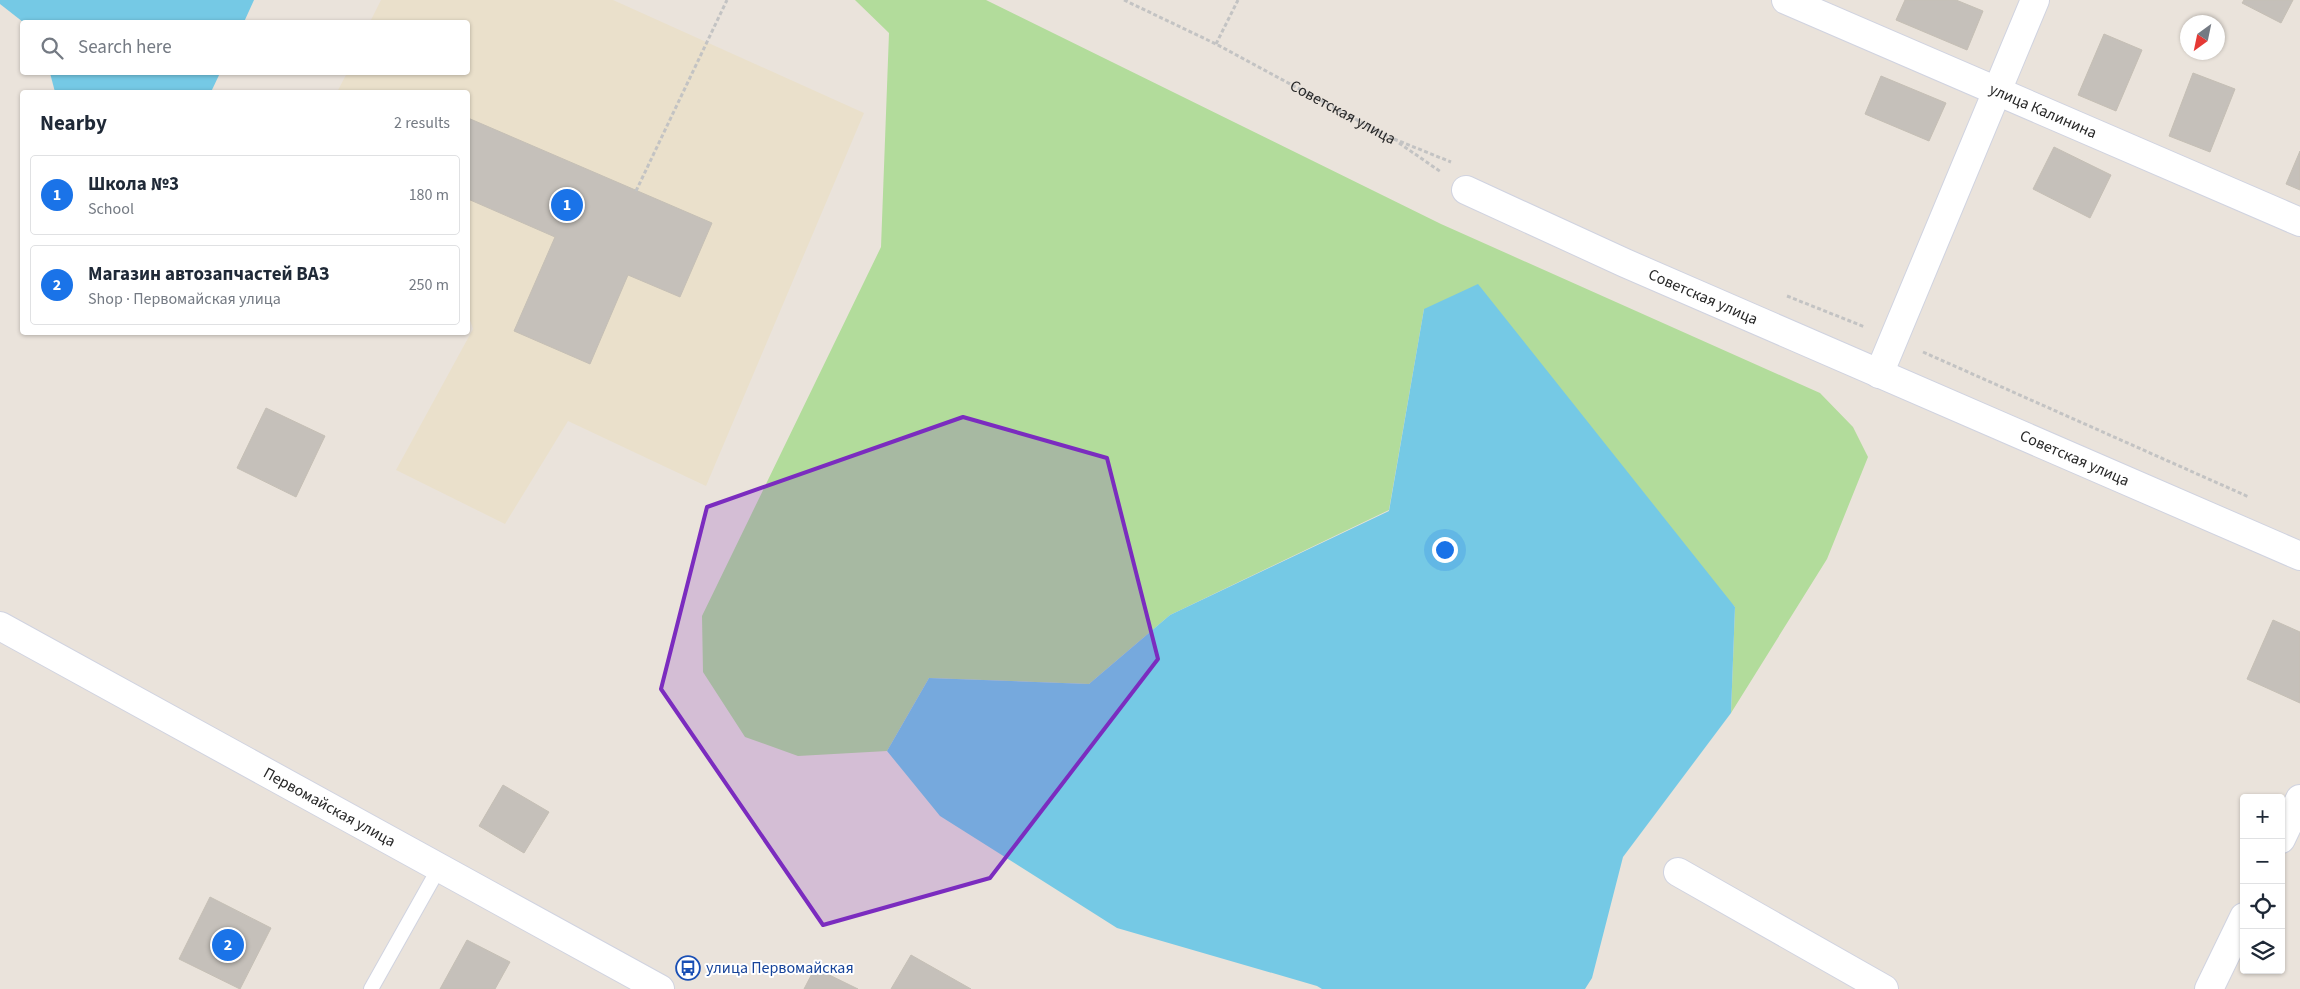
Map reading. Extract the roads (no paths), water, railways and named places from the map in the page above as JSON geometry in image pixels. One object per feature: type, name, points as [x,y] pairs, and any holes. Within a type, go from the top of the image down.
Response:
[{"type":"street","name":"улица Калинина","points":[[1786,0],[2300,222]]},
{"type":"street","points":[[1879,374],[2035,0]]},
{"type":"street","name":"Советская улица","points":[[1466,190],[1625,263],[2300,556]]},
{"type":"street","name":"Первомайская улица","points":[[0,626],[660,989]]},
{"type":"street","points":[[2285,830],[2300,799]]},
{"type":"street","points":[[1678,872],[1884,989]]},
{"type":"street","points":[[2209,989],[2240,925]]},
{"type":"lane","points":[[371,989],[439,868]]},
{"type":"water","points":[[0,0],[254,0],[245,20],[20,20],[0,4]]},
{"type":"water","points":[[51,75],[219,75],[212,90],[54,90]]},
{"type":"water","points":[[1478,284],[1735,607],[1731,713],[1623,857],[1592,978],[1585,989],[1322,989],[1117,928],[940,816],[887,751],[929,678],[1089,684],[1170,615],[1389,511],[1424,309]]},
{"type":"place","name":"Школа №3","points":[[567,205]]},
{"type":"place","name":"Магазин автозапчастей ВАЗ","points":[[228,945]]},
{"type":"place","name":"улица Первомайская","points":[[688,968]]}]
